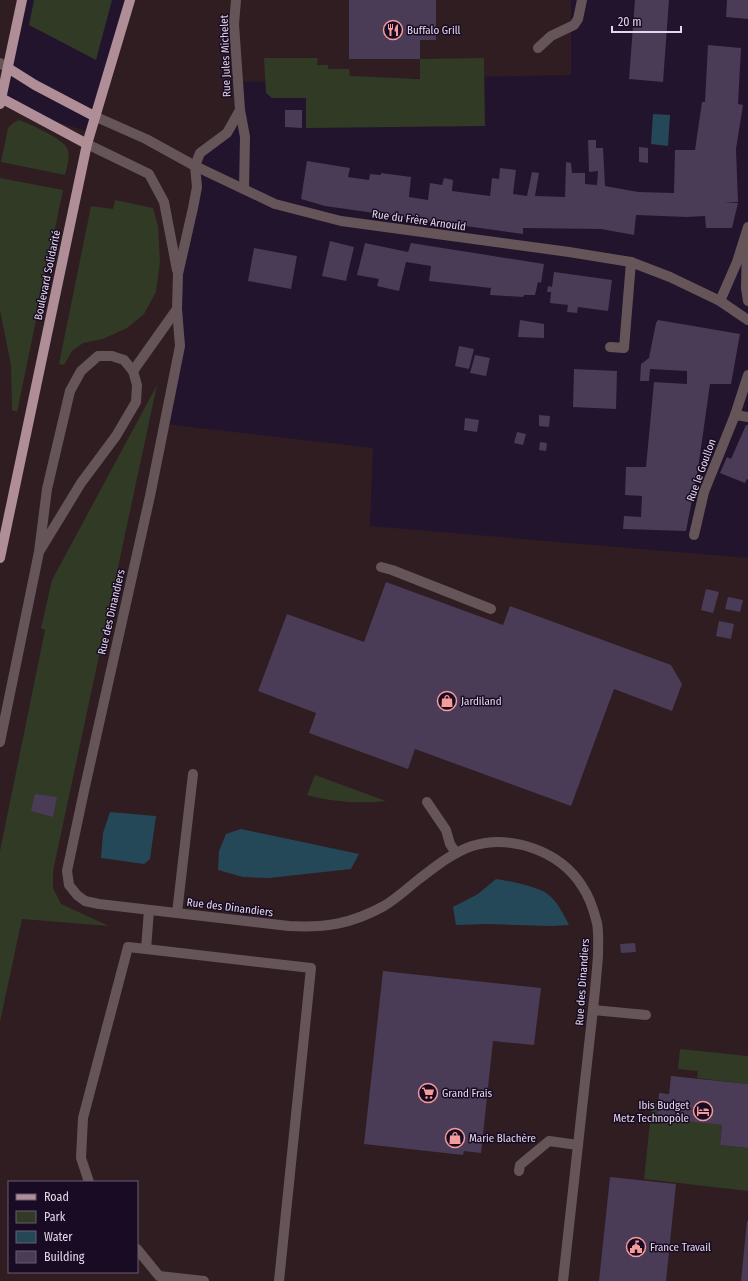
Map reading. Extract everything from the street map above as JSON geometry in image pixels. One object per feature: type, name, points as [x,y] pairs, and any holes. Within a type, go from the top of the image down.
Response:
[{"type":"main road","points":[[22,0],[4,65],[0,100],[87,144]]},
{"type":"main road","name":"Boulevard Solidarité","points":[[0,558],[87,144],[94,116],[130,0]]},
{"type":"main road","points":[[4,65],[35,85],[94,116]]},
{"type":"street","name":"Rue Jules Michelet","points":[[236,0],[234,24],[240,110],[245,137],[244,190]]},
{"type":"street","points":[[538,48],[551,36],[574,25],[578,19],[582,0]]},
{"type":"street","name":"Rue Jules Michelet","points":[[195,166],[200,153],[227,134],[240,110]]},
{"type":"street","name":"Rue du Frère Arnould","points":[[94,116],[146,139],[195,166],[275,204],[341,221],[569,252],[631,262],[670,277],[720,301],[748,320]]},
{"type":"street","name":"Rue des Dinandiers","points":[[87,144],[149,174],[164,202],[178,274]]},
{"type":"street","name":"Rue des Dinandiers","points":[[195,166],[197,187],[178,274],[176,310],[180,346],[150,496],[85,783],[68,871],[70,885],[76,895],[85,901],[99,904],[313,928],[352,921],[385,905],[456,853],[487,842],[522,845],[542,852],[556,860],[572,873],[582,886],[592,906],[598,924],[597,970],[563,1281]]},
{"type":"street","points":[[720,301],[737,262],[748,230]]},
{"type":"street","points":[[748,230],[746,288],[748,301]]},
{"type":"street","points":[[610,347],[624,348],[631,262]]},
{"type":"street","points":[[133,372],[176,310]]},
{"type":"street","points":[[0,742],[40,552],[47,489],[70,391],[81,371],[98,356],[112,356],[124,360],[133,372],[138,385],[136,402],[116,436],[80,483],[40,552]]},
{"type":"street","name":"Rue le Goullon","points":[[694,535],[704,492],[735,415],[748,375]]},
{"type":"street","points":[[735,415],[748,417]]},
{"type":"street","points":[[381,567],[491,609]]},
{"type":"street","points":[[177,913],[193,774]]},
{"type":"street","points":[[427,802],[446,830],[450,844],[456,853]]},
{"type":"street","points":[[146,950],[149,910]]},
{"type":"street","points":[[89,1181],[81,1158],[83,1118],[128,948],[311,968],[279,1281]]},
{"type":"street","points":[[593,1010],[646,1015]]},
{"type":"street","points":[[519,1171],[520,1165],[549,1141],[578,1145]]},
{"type":"street","points":[[138,1250],[159,1276],[204,1281]]},
{"type":"shaded area","points":[[0,0],[22,0],[0,104]]},
{"type":"shaded area","points":[[130,0],[571,0],[571,75],[238,82],[240,110],[227,133],[201,153],[197,187],[178,274],[180,346],[165,424],[373,448],[370,526],[748,558],[748,1281],[0,1281],[0,105],[90,132]]},
{"type":"green space","points":[[34,0],[112,0],[96,60],[29,25]]},
{"type":"green space","points":[[264,58],[318,58],[317,65],[328,65],[328,69],[349,69],[350,76],[420,79],[420,59],[484,58],[485,126],[306,128],[306,98],[272,98],[266,93]]},
{"type":"green space","points":[[19,120],[45,132],[64,144],[69,154],[65,175],[1,162],[8,128]]},
{"type":"green space","points":[[0,178],[63,190],[17,412],[12,410],[11,365],[0,310]]},
{"type":"green space","points":[[115,200],[153,208],[158,226],[160,262],[156,292],[144,314],[127,328],[103,339],[83,343],[72,351],[64,365],[59,364],[91,206],[113,209]]},
{"type":"green space","points":[[157,385],[53,871],[53,888],[61,904],[109,926],[22,919],[0,1022],[0,851],[45,630],[41,628],[52,580]]},
{"type":"green space","points":[[315,775],[386,801],[346,802],[307,795]]},
{"type":"green space","points":[[680,1049],[748,1056],[748,1084],[697,1078],[698,1071],[678,1069]]},
{"type":"green space","points":[[652,1103],[658,1103],[657,1118],[722,1125],[720,1145],[747,1148],[748,1146],[748,1191],[644,1179]]},
{"type":"water","points":[[653,114],[670,115],[668,146],[651,144]]},
{"type":"water","points":[[110,812],[156,816],[150,859],[144,864],[101,858],[103,833]]},
{"type":"water","points":[[241,829],[359,854],[351,869],[269,878],[243,877],[218,870],[219,851],[226,834]]},
{"type":"water","points":[[496,879],[524,885],[546,893],[553,899],[569,925],[456,925],[453,907],[478,894]]},
{"type":"building","name":"Buffalo Grill","points":[[349,0],[436,0],[436,40],[420,40],[420,59],[349,59]]},
{"type":"building","points":[[635,0],[669,0],[663,82],[629,79]]},
{"type":"building","points":[[727,0],[748,0],[748,19],[726,17]]},
{"type":"building","points":[[708,45],[741,48],[738,104],[743,105],[736,149],[738,202],[724,202],[738,203],[732,228],[706,228],[705,216],[687,217],[636,215],[634,235],[601,229],[523,228],[523,234],[325,206],[301,199],[307,161],[350,168],[348,177],[369,180],[370,174],[381,175],[381,173],[411,177],[409,197],[428,200],[430,183],[442,185],[444,178],[453,180],[452,191],[490,196],[492,178],[499,179],[500,168],[516,170],[513,194],[527,196],[532,172],[539,173],[535,196],[565,197],[566,162],[571,163],[572,173],[585,173],[585,184],[597,185],[598,171],[589,172],[588,140],[596,140],[596,148],[603,148],[605,186],[638,192],[674,193],[675,150],[695,150],[702,102],[705,102]]},
{"type":"building","points":[[285,110],[302,110],[302,128],[285,127]]},
{"type":"building","points":[[639,147],[648,148],[648,163],[639,162]]},
{"type":"building","points":[[330,241],[354,247],[346,281],[322,276]]},
{"type":"building","points":[[365,243],[408,252],[411,243],[544,264],[541,283],[538,282],[535,295],[524,295],[523,297],[490,295],[491,288],[429,281],[431,266],[406,262],[399,291],[377,286],[379,279],[357,275]]},
{"type":"building","points":[[254,248],[297,256],[291,289],[248,281]]},
{"type":"building","points":[[554,272],[612,280],[608,311],[578,307],[577,313],[567,312],[568,305],[550,303],[551,292],[547,292],[548,286],[552,287]]},
{"type":"building","points":[[520,320],[544,324],[544,338],[518,337]]},
{"type":"building","points":[[658,320],[740,334],[731,384],[710,384],[698,469],[686,531],[623,529],[624,516],[641,517],[642,496],[625,495],[626,467],[646,467],[654,382],[687,384],[687,371],[650,369],[649,381],[640,381],[641,364],[649,358],[656,323]]},
{"type":"building","points":[[459,346],[474,349],[469,369],[455,366]]},
{"type":"building","points":[[475,355],[490,358],[486,376],[470,373]]},
{"type":"building","points":[[574,369],[617,371],[616,409],[573,407]]},
{"type":"building","points":[[539,415],[550,416],[549,427],[539,426]]},
{"type":"building","points":[[465,418],[479,420],[477,432],[464,430]]},
{"type":"building","points":[[746,425],[748,425],[748,479],[745,483],[720,473],[727,457],[731,459]]},
{"type":"building","points":[[517,432],[526,434],[523,445],[514,443]]},
{"type":"building","points":[[540,442],[547,443],[546,451],[539,450]]},
{"type":"building","name":"Jardiland","points":[[386,582],[503,625],[510,606],[671,665],[682,684],[672,711],[614,689],[571,806],[415,749],[408,769],[309,733],[316,713],[258,691],[287,614],[364,642]]},
{"type":"building","points":[[706,589],[719,592],[713,613],[701,610]]},
{"type":"building","points":[[728,597],[743,600],[740,612],[725,609]]},
{"type":"building","points":[[719,621],[734,624],[731,639],[716,636]]},
{"type":"building","points":[[35,794],[57,797],[53,817],[31,811]]},
{"type":"building","points":[[635,943],[636,952],[621,953],[620,944]]},
{"type":"building","name":"Grand Frais","points":[[383,971],[541,988],[534,1045],[493,1041],[481,1153],[464,1151],[463,1155],[364,1144]]},
{"type":"building","name":"Ibis Budget Metz Technopôle","points":[[671,1076],[748,1084],[748,1148],[720,1145],[722,1125],[657,1118],[659,1093],[669,1094]]},
{"type":"building","name":"France Travail","points":[[610,1177],[676,1184],[666,1281],[599,1281]]},
{"type":"building","points":[[747,1221],[748,1281],[741,1281]]},
{"type":"place","name":"Buffalo Grill","points":[[393,30]]},
{"type":"place","name":"Jardiland","points":[[447,701]]},
{"type":"place","name":"Grand Frais","points":[[428,1093]]},
{"type":"place","name":"Ibis Budget Metz Technopôle","points":[[703,1111]]},
{"type":"place","name":"Marie Blachère","points":[[455,1138]]},
{"type":"place","name":"France Travail","points":[[636,1247]]}]
